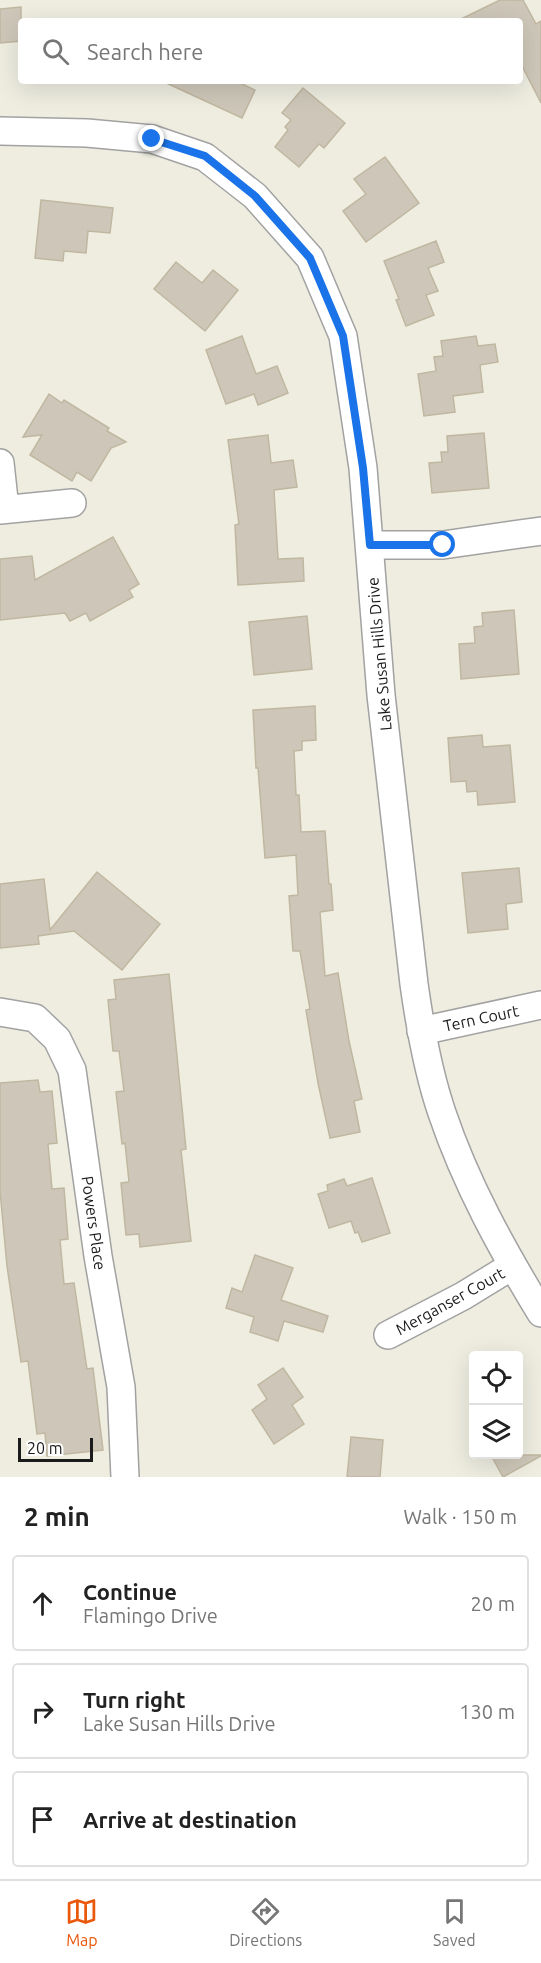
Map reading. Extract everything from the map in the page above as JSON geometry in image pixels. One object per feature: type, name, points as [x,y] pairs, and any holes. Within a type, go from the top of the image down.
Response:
[{"type":"street","name":"Lake Susan Hills Drive","points":[[0,131],[87,133],[152,139],[205,156],[255,196],[310,258],[343,336],[363,468],[383,706],[421,1031],[441,1112],[484,1215],[541,1313]]},
{"type":"street","points":[[0,463],[3,510],[72,503]]},
{"type":"street","points":[[370,545],[443,545],[541,531]]},
{"type":"street","name":"Tern Court","points":[[421,1031],[541,1005]]},
{"type":"street","name":"Powers Place","points":[[0,1012],[35,1018],[57,1039],[72,1070],[121,1388],[125,1477]]},
{"type":"street","name":"Merganser Court","points":[[388,1335],[463,1296],[512,1266]]},
{"type":"building","points":[[500,0],[523,0],[536,24],[541,21],[541,103],[523,68],[523,18],[463,18]]},
{"type":"building","points":[[21,7],[21,18],[18,18],[18,41],[0,43],[0,9]]},
{"type":"building","points":[[168,84],[242,84],[255,90],[242,118]]},
{"type":"building","points":[[303,88],[345,123],[324,148],[319,144],[299,167],[275,147],[288,130],[285,127],[291,120],[282,113]]},
{"type":"building","points":[[385,157],[419,203],[366,242],[343,211],[366,194],[354,179]]},
{"type":"building","points":[[41,200],[113,208],[110,233],[88,231],[86,253],[64,251],[63,261],[35,258]]},
{"type":"building","points":[[436,241],[444,262],[428,268],[438,291],[426,295],[434,315],[406,326],[396,300],[399,299],[384,261]]},
{"type":"building","points":[[176,262],[202,283],[213,270],[238,290],[205,331],[154,289]]},
{"type":"building","points":[[242,336],[256,374],[277,366],[288,393],[258,405],[254,394],[226,404],[206,350]]},
{"type":"building","points":[[476,336],[478,346],[495,344],[498,362],[480,365],[483,392],[453,396],[455,412],[424,416],[418,374],[436,371],[434,357],[443,356],[441,341]]},
{"type":"building","points":[[49,394],[62,403],[64,400],[109,428],[107,431],[126,442],[111,448],[91,481],[77,472],[72,481],[30,455],[42,435],[23,437]]},
{"type":"building","points":[[484,433],[489,488],[432,493],[429,463],[442,462],[441,452],[448,452],[447,436]]},
{"type":"building","points":[[268,435],[271,463],[293,460],[297,487],[274,490],[278,559],[303,558],[304,581],[238,585],[235,525],[239,524],[228,440]]},
{"type":"building","points":[[113,537],[139,584],[129,590],[133,597],[90,621],[86,613],[70,621],[65,613],[0,620],[0,559],[32,556],[35,580]]},
{"type":"building","points":[[514,610],[519,674],[461,679],[459,644],[475,643],[474,627],[483,626],[482,613]]},
{"type":"building","points":[[307,616],[312,669],[254,675],[249,622]]},
{"type":"building","points":[[315,706],[316,740],[302,741],[302,750],[294,751],[296,795],[299,795],[301,832],[325,831],[333,910],[320,912],[325,976],[338,973],[349,1041],[362,1099],[354,1101],[360,1132],[330,1138],[306,1010],[310,1009],[300,951],[293,951],[289,896],[298,895],[296,855],[265,858],[253,710]]},
{"type":"building","points":[[482,735],[483,747],[510,745],[515,802],[478,805],[477,791],[467,792],[466,781],[451,782],[448,738]]},
{"type":"building","points":[[519,868],[522,902],[506,904],[508,929],[468,933],[462,873]]},
{"type":"building","points":[[97,872],[160,924],[122,970],[74,931],[38,936],[39,944],[0,948],[0,884],[44,879],[50,930]]},
{"type":"building","points":[[169,974],[186,1149],[181,1150],[191,1241],[140,1247],[139,1234],[126,1235],[121,1183],[129,1182],[116,1092],[124,1091],[119,1051],[113,1051],[108,1000],[116,999],[114,980]]},
{"type":"building","points":[[38,1080],[40,1092],[52,1091],[57,1143],[48,1144],[52,1189],[64,1188],[68,1239],[60,1240],[64,1284],[74,1283],[87,1369],[93,1368],[103,1450],[47,1456],[45,1433],[37,1434],[28,1361],[21,1362],[7,1266],[0,1191],[0,1083]]},
{"type":"building","points":[[372,1178],[390,1233],[362,1242],[358,1232],[355,1233],[351,1221],[329,1228],[318,1194],[328,1191],[327,1185],[344,1179],[347,1186]]},
{"type":"building","points":[[255,1255],[293,1268],[281,1300],[328,1316],[323,1332],[284,1321],[278,1341],[250,1332],[254,1317],[226,1308],[232,1288],[242,1292]]},
{"type":"building","points":[[283,1368],[303,1397],[292,1405],[304,1424],[274,1444],[252,1410],[267,1399],[258,1385]]},
{"type":"building","points":[[351,1437],[383,1440],[380,1477],[347,1477]]},
{"type":"building","points":[[523,1455],[541,1455],[541,1456],[503,1477],[493,1459],[523,1459]]},
{"type":"route","points":[[152,139],[205,156],[255,196],[310,258],[343,336],[363,468],[370,545],[443,545]]}]
